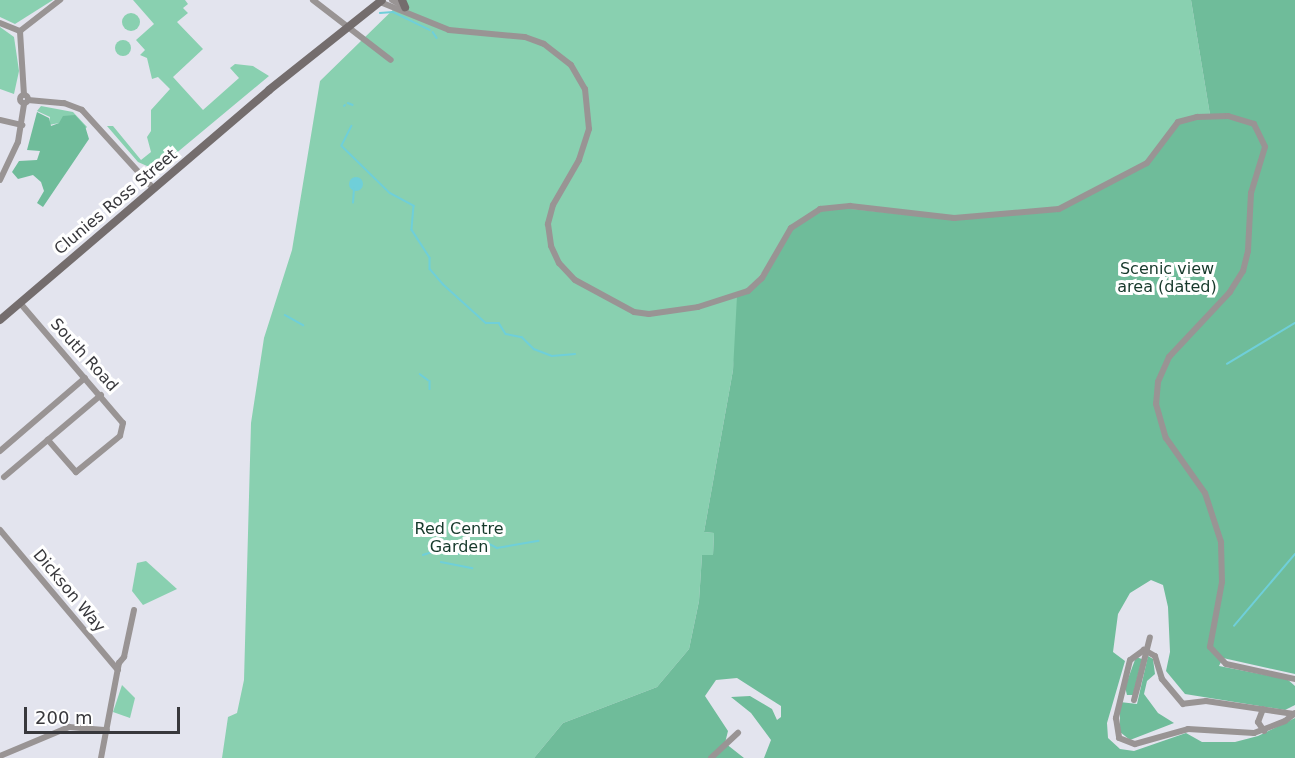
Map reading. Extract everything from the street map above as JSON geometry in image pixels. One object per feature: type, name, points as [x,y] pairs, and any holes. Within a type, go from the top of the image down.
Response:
[{"type":"street","points":[[20,31],[60,0]]},
{"type":"street","points":[[313,0],[391,60]]},
{"type":"street","points":[[392,0],[449,30],[525,37],[551,48],[571,64],[585,89],[589,129],[579,160],[553,205],[548,224],[551,246],[559,263],[575,280],[633,312],[676,313],[748,291],[762,279],[791,228],[820,209],[850,206],[954,218],[1059,209],[1146,163],[1178,122],[1197,117],[1228,116],[1254,124],[1265,147],[1251,193],[1246,261],[1230,292],[1169,357],[1158,382],[1156,404],[1166,438],[1212,508],[1221,542],[1221,582],[1210,647],[1226,663],[1285,674],[1295,679]]},
{"type":"street","points":[[381,1],[406,7]]},
{"type":"street","name":"Clunies Ross Street","points":[[0,320],[381,1]]},
{"type":"street","points":[[0,23],[20,31]]},
{"type":"street","points":[[0,180],[22,125],[25,99],[20,31]]},
{"type":"street","points":[[25,99],[64,103],[82,110],[95,120],[154,189]]},
{"type":"street","points":[[0,120],[22,125]]},
{"type":"street","name":"South Road","points":[[20,303],[121,417],[123,428],[120,436],[76,472],[48,440]]},
{"type":"street","points":[[0,451],[85,378]]},
{"type":"street","points":[[4,477],[101,395]]},
{"type":"street","name":"Dickson Way","points":[[0,530],[118,670]]},
{"type":"street","points":[[101,758],[118,670],[134,610]]},
{"type":"street","points":[[1134,700],[1150,638]]},
{"type":"street","points":[[1144,650],[1155,656],[1162,679],[1179,702],[1206,701],[1295,713],[1266,730],[1188,729],[1129,744],[1119,738],[1116,718],[1130,660],[1144,650]]},
{"type":"street","points":[[1266,710],[1258,722],[1266,730]]},
{"type":"street","points":[[1266,710],[1266,730]]},
{"type":"street","points":[[0,756],[69,727],[107,730]]},
{"type":"street","points":[[711,758],[738,733]]},
{"type":"green space","points":[[0,0],[53,0],[15,24],[0,17]]},
{"type":"green space","points":[[133,0],[185,0],[188,4],[183,8],[188,13],[177,22],[203,49],[173,77],[203,110],[239,78],[230,68],[235,64],[253,66],[269,76],[156,170],[138,162],[107,126],[113,126],[141,160],[151,152],[147,137],[151,131],[151,110],[170,89],[158,77],[152,79],[147,58],[140,55],[145,50],[136,40],[154,24]]},
{"type":"green space","name":"Red Centre Garden","points":[[403,0],[1191,0],[1210,115],[1147,163],[1074,204],[775,255],[740,303],[733,370],[704,532],[714,533],[713,555],[702,555],[699,601],[689,649],[657,687],[563,723],[534,758],[222,758],[228,717],[237,713],[244,680],[251,423],[264,338],[292,250],[320,81]]},
{"type":"green space","name":"Scenic view area (dated)","points":[[1191,0],[1295,0],[1295,674],[1223,658],[1219,666],[1287,679],[1295,686],[1295,705],[1285,710],[1185,694],[1166,671],[1170,652],[1168,607],[1163,585],[1151,580],[1130,593],[1118,614],[1113,652],[1125,661],[1107,723],[1108,738],[1120,749],[1134,751],[1186,733],[1202,742],[1235,742],[1258,736],[1295,718],[1295,758],[764,758],[771,740],[751,713],[731,697],[750,696],[772,709],[777,720],[781,717],[781,706],[737,678],[716,680],[705,696],[728,731],[725,743],[744,758],[534,758],[563,723],[657,687],[689,649],[699,601],[702,555],[713,555],[714,533],[704,532],[733,370],[737,296],[759,282],[791,228],[830,207],[938,218],[1059,209],[1147,163],[1172,126],[1210,115]]},
{"type":"green space","points":[[131,13],[137,16],[140,22],[137,28],[131,31],[125,28],[122,22],[125,16]]},
{"type":"green space","points":[[0,27],[14,37],[19,71],[14,94],[0,89]]},
{"type":"green space","points":[[120,40],[126,40],[131,48],[129,54],[120,56],[115,51],[115,45]]},
{"type":"green space","points":[[41,106],[73,112],[87,127],[83,131],[69,121],[49,125],[50,117],[37,111]]},
{"type":"green space","points":[[37,112],[49,118],[51,126],[59,123],[63,116],[75,115],[85,126],[89,139],[43,207],[37,203],[44,191],[41,182],[33,175],[18,179],[12,172],[19,161],[37,160],[40,151],[27,150]]},
{"type":"green space","points":[[146,561],[177,589],[143,605],[132,591],[137,563]]},
{"type":"green space","points":[[1148,656],[1153,659],[1155,674],[1147,681],[1144,694],[1158,713],[1174,723],[1130,740],[1120,732],[1120,702],[1137,704]]},
{"type":"green space","points":[[1136,657],[1142,659],[1133,695],[1127,695],[1125,687]]},
{"type":"green space","points":[[122,685],[135,698],[130,718],[113,712]]},
{"type":"water","points":[[356,177],[361,179],[363,184],[361,189],[356,191],[351,189],[349,184],[351,179]]},
{"type":"waterway","points":[[380,13],[393,12],[430,30]]},
{"type":"waterway","points":[[433,32],[437,38]]},
{"type":"waterway","points":[[348,103],[353,105]]},
{"type":"waterway","points":[[352,126],[342,146],[390,193],[414,206],[412,230],[430,258],[430,269],[443,284],[486,323],[499,323],[506,334],[522,337],[534,349],[552,356],[575,354]]},
{"type":"waterway","points":[[353,203],[354,189]]},
{"type":"waterway","points":[[285,315],[303,325]]},
{"type":"waterway","points":[[1227,364],[1295,323]]},
{"type":"waterway","points":[[420,374],[428,380]]},
{"type":"waterway","points":[[430,381],[430,389]]},
{"type":"waterway","points":[[423,555],[442,549],[457,554],[484,541],[497,548],[538,541]]},
{"type":"waterway","points":[[1234,626],[1295,554]]},
{"type":"waterway","points":[[441,562],[472,568]]}]
